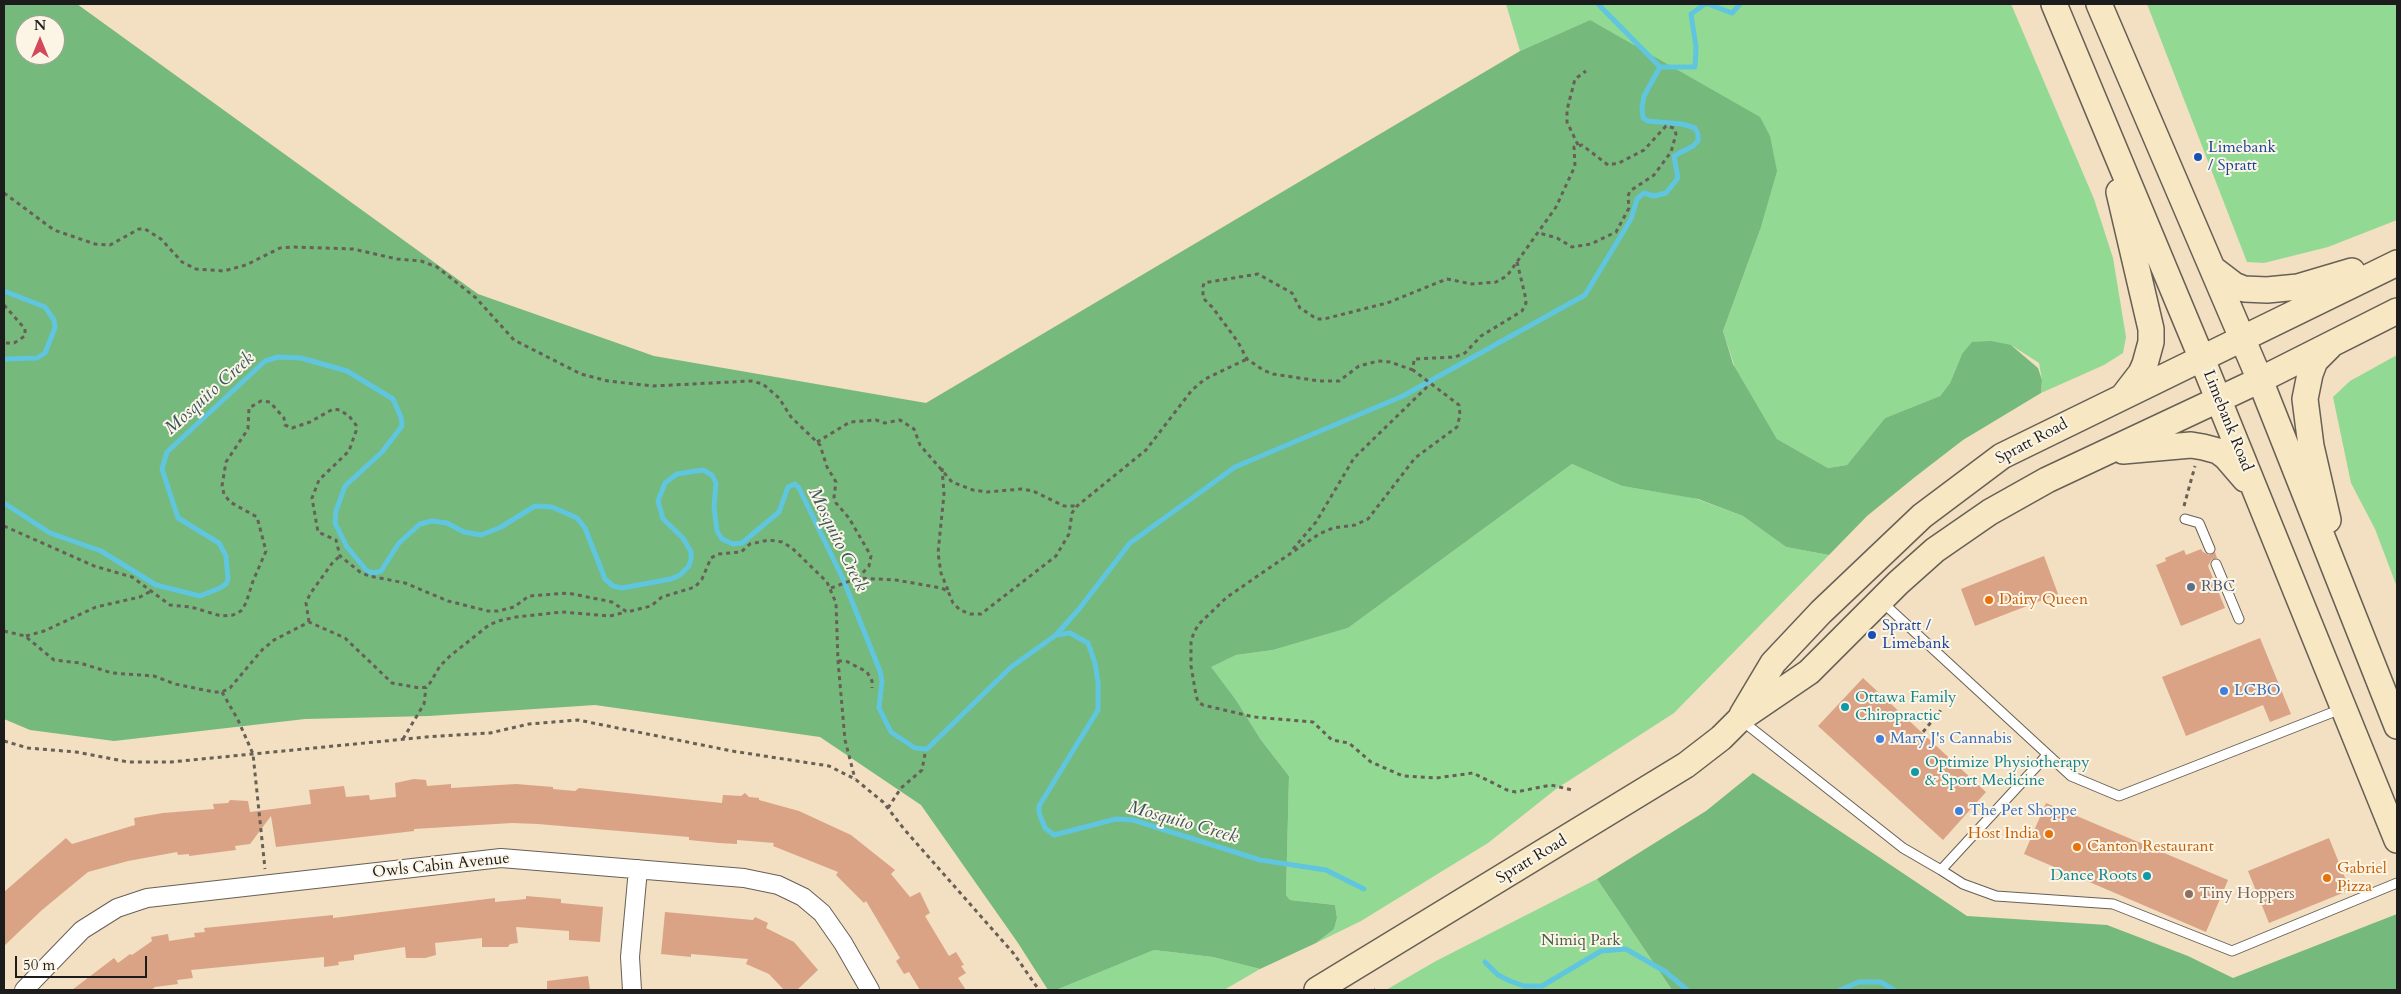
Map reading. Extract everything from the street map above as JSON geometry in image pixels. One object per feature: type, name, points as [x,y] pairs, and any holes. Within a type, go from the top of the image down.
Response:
[{"type":"main road","name":"Limebank Road","points":[[2054,4],[2219,399],[2397,840]]},
{"type":"main road","points":[[2100,4],[2260,380],[2397,726]]},
{"type":"main road","points":[[2096,104],[2135,256],[2151,329],[2151,342],[2145,364],[2141,373],[2122,397]]},
{"type":"main road","points":[[2213,269],[2226,281],[2244,289],[2280,290],[2316,283],[2397,256]]},
{"type":"main road","name":"Spratt Road","points":[[1740,719],[1773,663],[1821,612],[1922,516],[2002,456],[2397,263]]},
{"type":"main road","name":"Spratt Road","points":[[1317,990],[1670,776],[1704,752],[1740,719],[1809,672],[1881,600],[1935,550],[1964,529],[2032,488],[2260,380],[2397,311]]},
{"type":"main road","points":[[2331,345],[2315,361],[2310,374],[2305,399],[2311,446],[2343,589]]},
{"type":"main road","points":[[2105,452],[2190,445],[2218,451],[2259,498]]},
{"type":"street","name":"Owls Cabin Avenue","points":[[24,990],[82,930],[117,908],[147,898],[501,858],[763,881],[803,897],[822,913],[843,943],[870,990]]},
{"type":"street","points":[[632,990],[630,957],[638,870]]},
{"type":"lane","points":[[2185,519],[2200,524],[2210,548]]},
{"type":"lane","points":[[2216,564],[2239,619]]},
{"type":"lane","points":[[1881,600],[2071,776],[2119,796],[2344,708]]},
{"type":"lane","points":[[1740,719],[1903,848],[1963,884],[1996,896],[2113,904],[2232,951],[2397,883]]},
{"type":"lane","points":[[1941,870],[2047,754]]},
{"type":"path","points":[[1539,233],[1557,238],[1572,247],[1591,244],[1616,232],[1630,208],[1628,196],[1630,191],[1654,176],[1671,152],[1676,134],[1674,128],[1666,126],[1644,150],[1619,163],[1608,165],[1586,148],[1578,145],[1567,122],[1567,110],[1575,79],[1586,70]]},
{"type":"path","points":[[1572,790],[1563,786],[1551,785],[1516,792],[1507,790],[1473,773],[1436,778],[1403,776],[1371,762],[1349,743],[1332,740],[1313,722],[1233,714],[1198,702],[1190,653],[1191,642],[1199,624],[1227,597],[1289,553],[1333,528],[1355,525],[1368,519],[1415,458],[1457,427],[1460,415],[1459,405],[1413,370],[1390,362],[1378,361],[1359,366],[1339,382],[1273,374],[1263,370],[1247,359],[1219,316],[1203,298],[1204,283],[1258,274],[1292,293],[1300,308],[1317,319],[1324,319],[1387,303],[1447,279],[1472,284],[1496,282],[1507,276],[1556,207],[1575,166],[1574,147],[1578,145]]},
{"type":"path","points":[[4,193],[54,230],[95,244],[110,245],[139,229],[145,229],[161,239],[182,262],[196,269],[224,271],[246,265],[280,248],[294,247],[353,248],[397,259],[421,261],[437,267],[476,298],[514,340],[581,374],[608,381],[653,386],[751,381],[763,384],[779,398],[791,416],[817,442],[827,468],[836,482],[834,497],[836,503],[849,518],[871,556],[867,569],[858,578]]},
{"type":"path","points":[[1413,370],[1414,359],[1418,357],[1455,357],[1465,353],[1480,336],[1522,311],[1526,303],[1516,262]]},
{"type":"path","points":[[4,305],[25,329],[25,336],[14,343],[4,343]]},
{"type":"path","points":[[942,468],[944,494],[938,553],[941,573],[953,603],[960,610],[981,614],[1056,556],[1069,534],[1072,513],[1076,506],[1146,450],[1192,390],[1205,379],[1247,359]]},
{"type":"path","points":[[1289,553],[1316,522],[1354,458],[1428,383]]},
{"type":"path","points":[[4,526],[94,566],[132,577],[170,605],[191,607],[221,616],[241,611],[266,551],[265,544],[257,517],[230,502],[224,494],[222,486],[226,462],[248,429],[249,408],[261,401],[270,402],[284,418],[286,425],[292,428],[310,422],[333,410],[340,410],[349,416],[356,425],[356,431],[349,451],[319,480],[312,498],[318,532],[336,540],[340,556],[360,572],[370,576],[405,583],[440,598],[488,611],[514,607],[529,596],[568,593],[612,602],[627,612]]},
{"type":"path","points":[[817,442],[850,422],[876,420],[884,423],[900,420],[914,429],[920,445],[942,468],[952,482],[973,490],[998,492],[1022,489],[1033,491],[1064,506],[1076,506]]},
{"type":"path","points":[[2185,519],[2183,512],[2197,456]]},
{"type":"path","points":[[403,740],[424,704],[426,687],[440,666],[489,625],[516,617],[562,612],[610,616],[651,606],[662,598],[695,587],[702,579],[711,558],[728,552],[741,552],[750,544],[758,541],[782,542],[792,548],[831,588],[837,615],[838,661],[845,740],[855,779]]},
{"type":"path","points":[[309,622],[306,603],[310,594],[333,562],[340,556]]},
{"type":"path","points":[[831,588],[858,578],[896,580],[948,591]]},
{"type":"path","points":[[4,632],[25,636],[44,631],[96,607],[140,597],[152,590]]},
{"type":"path","points":[[25,636],[54,660],[80,663],[112,674],[145,675],[206,692],[222,692],[230,688],[262,650],[274,640],[309,622]]},
{"type":"path","points":[[309,622],[345,638],[392,683],[426,687]]},
{"type":"path","points":[[838,661],[846,661],[868,672],[872,681],[872,688]]},
{"type":"path","points":[[222,692],[253,754],[267,884]]},
{"type":"path","points":[[1923,732],[1941,710]]},
{"type":"path","points":[[4,741],[28,748],[76,752],[142,763],[490,733],[529,724],[578,720],[732,751],[829,766],[855,779],[888,808],[904,829],[1014,954],[1039,990]]},
{"type":"path","points":[[888,808],[901,788],[922,770],[925,754]]},
{"type":"green space","points":[[4,4],[77,4],[478,294],[654,356],[926,403],[1520,51],[1590,20],[1760,117],[1770,136],[1777,171],[1760,230],[1723,331],[1733,364],[1777,439],[1828,468],[1847,465],[1885,418],[1940,396],[1950,383],[1962,354],[1972,342],[1991,341],[2011,345],[2038,368],[2042,380],[2041,393],[1963,440],[1867,516],[1829,555],[1786,547],[1743,516],[1698,499],[1622,486],[1572,464],[1348,628],[1273,650],[1236,655],[1211,667],[1236,700],[1261,740],[1289,776],[1286,895],[1290,900],[1335,905],[1337,918],[1334,929],[1316,943],[1260,969],[1213,957],[1154,950],[1056,990],[1048,990],[1018,943],[921,805],[820,737],[595,705],[429,716],[305,719],[114,741],[30,730],[4,719]]},
{"type":"green space","points":[[1506,4],[2011,4],[2094,199],[2113,258],[2126,337],[2123,353],[2104,365],[2041,393],[2042,380],[2039,363],[2011,345],[1962,354],[1950,383],[1940,396],[1885,418],[1847,465],[1828,468],[1777,439],[1735,368],[1723,331],[1760,230],[1590,20],[1520,51]]},
{"type":"green space","points":[[2147,4],[2397,4],[2397,220],[2328,247],[2264,263],[2247,262]]},
{"type":"green space","points":[[2397,355],[2397,587],[2375,529],[2351,483],[2333,397],[2350,381]]},
{"type":"green space","points":[[1572,464],[1622,486],[1694,498],[1743,516],[1786,547],[1829,555],[1674,713],[1556,789],[1488,843],[1361,921],[1316,943],[1334,929],[1337,918],[1335,905],[1290,900],[1286,895],[1289,776],[1261,740],[1236,700],[1210,667],[1236,655],[1273,650],[1348,628]]},
{"type":"green space","points":[[1753,773],[1967,916],[2107,925],[2188,956],[2233,978],[2397,914],[2397,990],[1672,990],[1597,879],[1706,811]]},
{"type":"green space","name":"Nimiq Park","points":[[1597,879],[1672,990],[1386,990],[1436,961]]},
{"type":"green space","points":[[1154,950],[1213,957],[1260,969],[1224,990],[1056,990]]},
{"type":"building","name":"RBC","points":[[2201,549],[2209,555],[2215,552],[2217,558],[2211,560],[2208,566],[2225,608],[2181,626],[2156,565],[2166,561],[2165,558],[2184,550],[2186,555]]},
{"type":"building","points":[[2044,556],[2058,594],[1975,626],[1961,589]]},
{"type":"building","name":"LCBO","points":[[2260,638],[2291,714],[2270,722],[2263,705],[2186,736],[2162,677]]},
{"type":"building","points":[[1863,678],[1986,792],[1943,840],[1818,726]]},
{"type":"building","points":[[414,779],[426,780],[427,786],[451,784],[451,788],[516,784],[575,791],[579,788],[722,803],[723,795],[741,796],[745,793],[749,797],[759,798],[759,800],[799,811],[851,835],[895,870],[891,874],[910,897],[920,892],[930,913],[925,916],[949,956],[956,952],[964,965],[961,966],[966,973],[958,978],[966,990],[920,990],[909,972],[904,974],[896,961],[900,958],[866,901],[864,903],[836,875],[838,872],[773,846],[774,843],[737,840],[737,844],[719,843],[689,840],[689,837],[538,824],[512,823],[414,829],[414,831],[276,847],[271,816],[250,844],[235,846],[236,850],[189,856],[189,854],[178,855],[177,852],[128,861],[88,872],[42,910],[4,946],[4,892],[66,838],[72,844],[135,825],[134,818],[163,813],[214,809],[213,804],[228,803],[230,800],[248,801],[250,812],[311,804],[309,790],[344,786],[346,797],[369,795],[370,800],[396,797],[395,783]]},
{"type":"building","points":[[2046,803],[2228,880],[2206,932],[2024,854]]},
{"type":"building","points":[[2329,838],[2350,890],[2269,923],[2248,871]]},
{"type":"building","points":[[526,896],[561,899],[561,903],[603,907],[600,942],[569,940],[569,931],[516,927],[518,943],[510,944],[508,947],[482,947],[482,938],[435,943],[436,955],[425,958],[406,958],[405,947],[354,955],[354,960],[338,962],[339,965],[324,967],[324,957],[191,970],[193,978],[177,980],[178,984],[155,987],[151,990],[72,990],[114,958],[118,963],[130,954],[132,955],[152,941],[151,937],[168,934],[169,941],[195,937],[194,933],[205,932],[204,928],[333,915],[333,918],[495,898],[495,902],[526,899]]},
{"type":"building","points":[[665,912],[753,920],[755,917],[768,923],[766,928],[794,942],[818,970],[797,990],[784,990],[769,974],[746,964],[748,959],[691,954],[691,957],[661,954]]},
{"type":"building","points":[[588,976],[590,990],[547,990],[547,981]]},
{"type":"waterway","points":[[1598,4],[1660,67]]},
{"type":"waterway","points":[[1056,635],[1079,609],[1130,543],[1235,467],[1403,396],[1585,295],[1631,219],[1637,199],[1644,193],[1654,196],[1666,193],[1678,178],[1674,156],[1693,146],[1698,141],[1698,134],[1695,128],[1682,124],[1648,121],[1643,118],[1642,107],[1644,96],[1660,67],[1695,67],[1696,47],[1691,14],[1705,4]]},
{"type":"waterway","points":[[1708,4],[1732,13],[1740,4]]},
{"type":"waterway","name":"Mosquito Creek","points":[[4,291],[45,307],[54,320],[55,328],[45,353],[37,358],[4,359]]},
{"type":"waterway","name":"Mosquito Creek","points":[[4,503],[50,533],[101,551],[156,585],[200,596],[220,588],[226,584],[228,579],[226,556],[219,543],[178,518],[162,469],[167,452],[265,361],[278,357],[301,358],[347,371],[393,399],[401,417],[402,426],[382,452],[345,486],[336,511],[335,523],[347,547],[367,571],[374,573],[381,571],[399,543],[420,524],[432,521],[447,523],[464,532],[481,535],[501,527],[535,506],[552,507],[577,518],[585,528],[605,579],[613,586],[622,588],[671,579],[680,575],[689,566],[691,552],[683,538],[663,519],[658,501],[665,483],[677,474],[703,470],[712,475],[716,483],[714,507],[717,531],[722,539],[733,544],[742,543],[779,512],[788,487],[795,484],[799,488],[843,579],[880,671],[882,681],[879,708],[891,732],[915,748],[927,749],[1011,667],[1056,635],[1070,633],[1088,643],[1095,663],[1098,682],[1098,710],[1039,806],[1039,813],[1045,828],[1054,835],[1116,819],[1133,820],[1260,860],[1326,870],[1364,889]]},
{"type":"waterway","name":"Mosquito Creek","points":[[1485,962],[1498,975],[1510,981],[1524,986],[1542,986],[1601,951],[1626,949],[1666,972],[1687,990]]},
{"type":"waterway","name":"Mosquito Creek","points":[[1840,990],[1859,982],[1881,982],[1894,990]]},
{"type":"place","name":"Limebank / Spratt","points":[[2198,157]]},
{"type":"place","name":"RBC","points":[[2191,587]]},
{"type":"place","name":"Dairy Queen","points":[[1989,600]]},
{"type":"place","name":"Spratt / Limebank","points":[[1872,635]]},
{"type":"place","name":"LCBO","points":[[2224,691]]},
{"type":"place","name":"Ottawa Family Chiropractic","points":[[1845,707]]},
{"type":"place","name":"Mary J's Cannabis","points":[[1880,739]]},
{"type":"place","name":"Optimize Physiotherapy & Sport Medicine","points":[[1915,772]]},
{"type":"place","name":"The Pet Shoppe","points":[[1959,811]]},
{"type":"place","name":"Host India","points":[[2049,834]]},
{"type":"place","name":"Canton Restaurant","points":[[2077,847]]},
{"type":"place","name":"Dance Roots","points":[[2147,876]]},
{"type":"place","name":"Gabriel Pizza","points":[[2327,878]]},
{"type":"place","name":"Tiny Hoppers","points":[[2189,894]]}]
